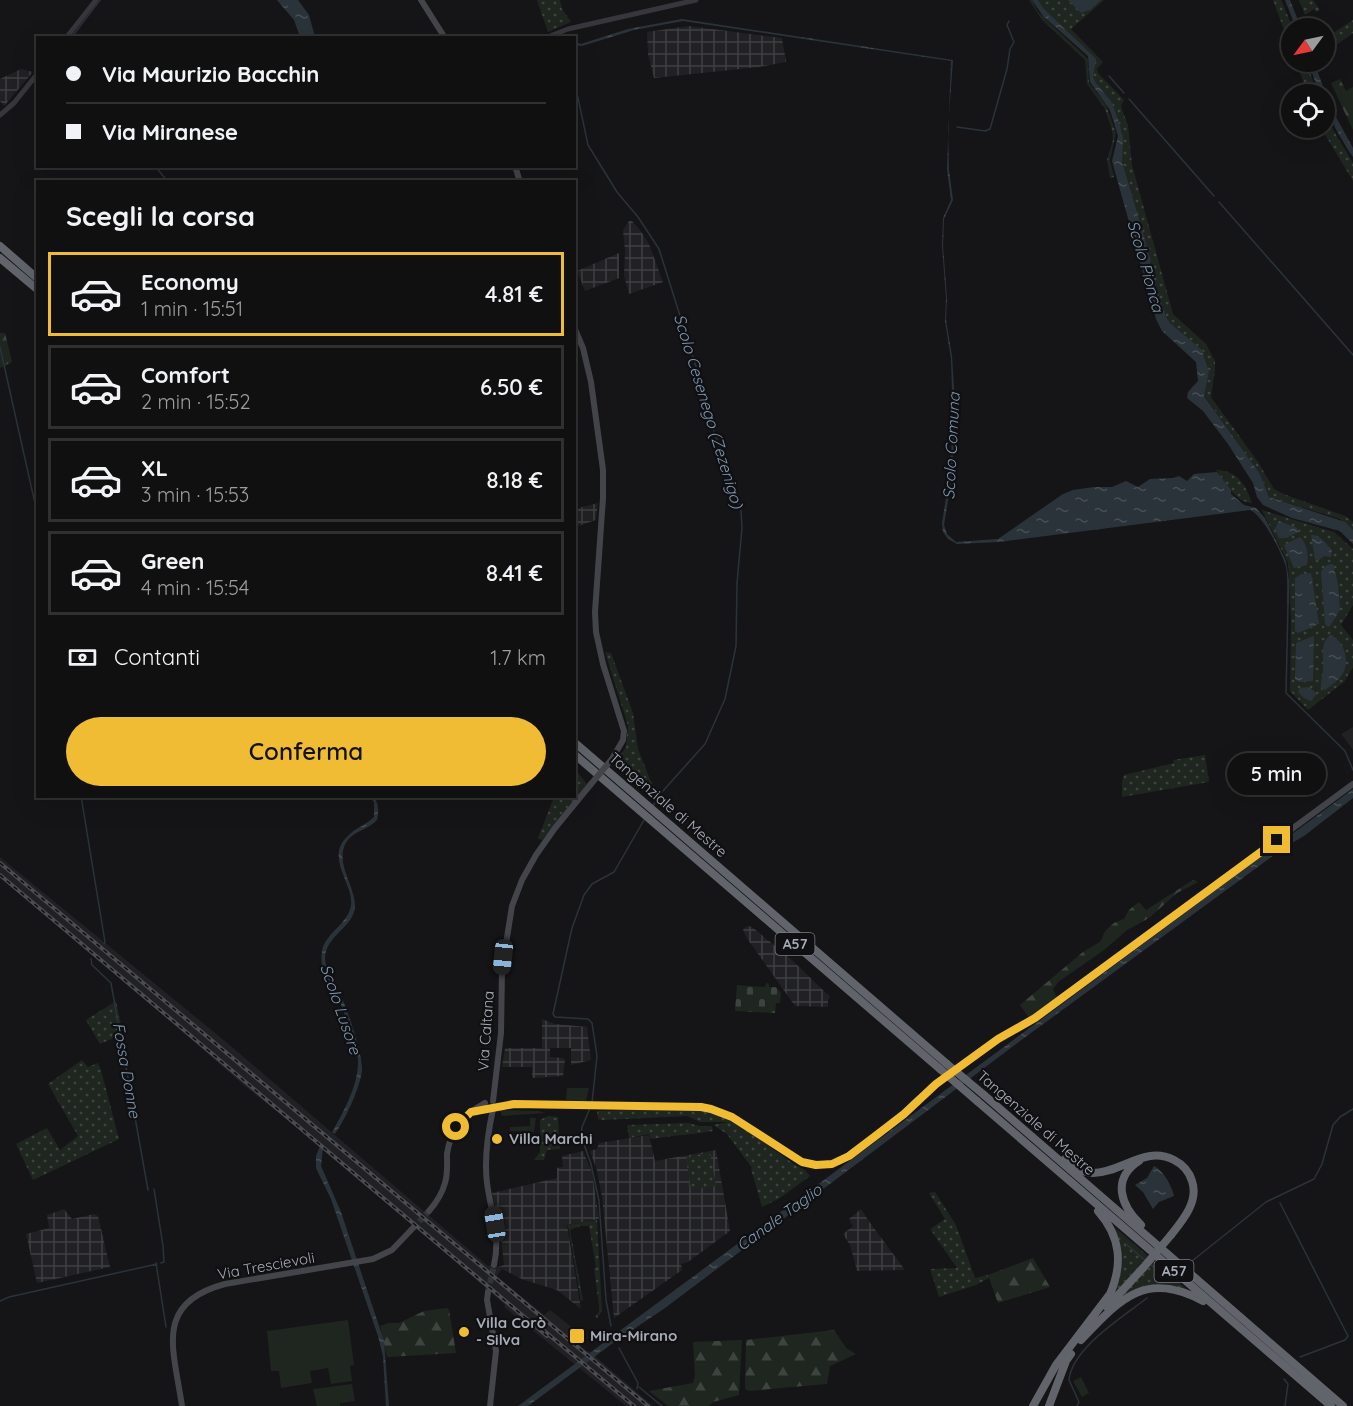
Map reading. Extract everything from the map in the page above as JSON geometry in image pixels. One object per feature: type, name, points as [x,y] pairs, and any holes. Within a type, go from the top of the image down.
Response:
[{"type":"highway","points":[[0,246],[36,277]]},
{"type":"highway","points":[[0,258],[36,288]]},
{"type":"highway","name":"Tangenziale di Mestre","points":[[576,744],[642,807]]},
{"type":"highway","name":"Tangenziale di Mestre","points":[[576,756],[654,817],[980,1098],[1016,1124],[1343,1406]]},
{"type":"highway","name":"Tangenziale di Mestre","points":[[980,1098],[1017,1136],[1330,1406]]},
{"type":"highway","name":"A57","points":[[1016,1124],[1032,1131],[1068,1162],[1087,1173],[1100,1173],[1140,1157],[1162,1156],[1176,1161],[1187,1172],[1191,1180],[1192,1203],[1187,1213],[1143,1268],[1056,1365],[1033,1406]]},
{"type":"highway","name":"A57","points":[[1017,1136],[1095,1208],[1104,1218],[1117,1242],[1118,1274],[1110,1294],[1071,1349],[1049,1406]]},
{"type":"highway","name":"A57","points":[[1148,1157],[1137,1162],[1126,1173],[1122,1190],[1124,1204],[1135,1219],[1179,1265]]},
{"type":"highway","name":"A57","points":[[1071,1349],[1119,1303],[1151,1287],[1178,1289],[1203,1300],[1258,1343]]},
{"type":"main road","points":[[421,0],[444,36]]},
{"type":"main road","name":"Via Caltana","points":[[494,1265],[498,1244],[487,1179],[490,1105],[501,1033],[501,981],[505,945],[518,890],[525,874],[555,828],[612,759],[623,740],[624,731],[603,664],[595,621],[603,470],[591,382],[583,348],[576,332]]},
{"type":"main road","points":[[429,1211],[445,1185],[448,1151],[453,1133],[471,1112],[490,1105],[584,1104],[711,1109],[741,1122],[798,1160],[811,1165],[828,1164],[849,1156],[896,1120],[936,1084],[998,1039],[1035,1018],[1353,784]]},
{"type":"main road","name":"Via Trescievoli","points":[[182,1406],[172,1331],[180,1311],[190,1300],[205,1290],[225,1284],[349,1264],[383,1255],[392,1250],[413,1228]]},
{"type":"main road","points":[[488,1292],[487,1300],[496,1351],[490,1406]]},
{"type":"street","points":[[68,36],[96,0]]},
{"type":"street","points":[[549,36],[568,29],[696,0]]},
{"type":"street","points":[[0,115],[14,103],[36,76]]},
{"type":"shaded area","points":[[689,26],[782,38],[786,62],[654,78],[648,54],[647,32]]},
{"type":"shaded area","points":[[21,69],[33,72],[4,106],[0,101],[0,79]]},
{"type":"shaded area","points":[[629,221],[632,221],[640,230],[649,244],[663,282],[629,294],[624,276],[623,230]]},
{"type":"shaded area","points":[[619,253],[619,278],[585,291],[577,271]]},
{"type":"shaded area","points":[[598,503],[596,520],[576,527],[576,509]]},
{"type":"shaded area","points":[[1353,727],[1353,750],[1341,734]]},
{"type":"shaded area","points":[[0,857],[225,1041],[488,1266],[492,1264],[502,1269],[497,1276],[544,1315],[550,1310],[574,1327],[587,1338],[580,1346],[589,1351],[653,1406],[626,1406],[504,1307],[505,1305],[486,1288],[323,1148],[247,1088],[144,998],[0,878]]},
{"type":"shaded area","points":[[748,926],[791,959],[830,996],[828,1007],[795,1006],[746,937],[743,929]]},
{"type":"shaded area","points":[[542,1019],[555,1024],[587,1027],[591,1060],[571,1065],[571,1048],[550,1048],[550,1057],[565,1060],[563,1076],[532,1078],[532,1067],[502,1067],[505,1048],[542,1048]]},
{"type":"shaded area","points":[[649,1135],[655,1161],[716,1150],[730,1231],[688,1262],[681,1264],[682,1270],[614,1318],[602,1197],[590,1151],[597,1149],[599,1143]]},
{"type":"shaded area","points":[[583,1151],[592,1172],[599,1219],[567,1225],[581,1309],[557,1290],[524,1280],[498,1267],[504,1265],[500,1229],[492,1193],[557,1178],[557,1168],[563,1167],[562,1156]]},
{"type":"shaded area","points":[[64,1209],[72,1219],[94,1214],[98,1216],[110,1267],[37,1283],[26,1234],[49,1228],[47,1215]]},
{"type":"shaded area","points":[[861,1209],[905,1270],[857,1271],[850,1245],[843,1234],[853,1226],[849,1219]]},
{"type":"green space","points":[[537,0],[560,0],[562,9],[571,22],[548,32]]},
{"type":"green space","points":[[1029,0],[1032,0],[1038,12],[1088,59],[1089,83],[1106,105],[1116,133],[1110,160],[1114,177],[1110,178],[1107,160],[1113,140],[1112,130],[1105,109],[1087,84],[1085,60],[1042,20]]},
{"type":"green space","points":[[1038,0],[1104,0],[1071,29],[1103,62],[1097,69],[1098,73],[1124,100],[1121,105],[1128,125],[1132,165],[1173,314],[1206,344],[1215,361],[1211,397],[1258,462],[1274,489],[1345,516],[1353,522],[1353,530],[1340,519],[1269,497],[1260,474],[1204,395],[1209,372],[1202,350],[1166,317],[1151,270],[1150,258],[1122,162],[1122,132],[1111,101],[1093,77],[1094,62]]},
{"type":"green space","points":[[1273,0],[1281,0],[1289,18],[1281,18],[1281,22]]},
{"type":"green space","points":[[1299,0],[1313,0],[1320,10],[1316,12],[1314,9],[1305,15]]},
{"type":"green space","points":[[1353,20],[1353,33],[1335,46],[1335,32]]},
{"type":"green space","points":[[1300,72],[1310,72],[1314,84],[1304,84]]},
{"type":"green space","points":[[1340,79],[1346,91],[1353,87],[1353,130],[1335,92],[1335,84],[1331,83]]},
{"type":"green space","points":[[1335,133],[1353,163],[1353,181],[1327,138],[1335,138]]},
{"type":"green space","points":[[0,333],[5,333],[12,362],[0,368]]},
{"type":"green space","points":[[1216,470],[1230,473],[1240,480],[1252,503],[1236,496]]},
{"type":"green space","points":[[1262,510],[1334,532],[1353,549],[1353,605],[1341,625],[1353,640],[1353,667],[1344,682],[1308,710],[1290,691],[1291,619],[1288,563]]},
{"type":"green space","points":[[605,652],[611,653],[633,713],[638,749],[657,797],[654,800],[613,766],[626,747],[628,726]]},
{"type":"green space","points":[[1205,755],[1209,782],[1122,797],[1124,775],[1174,763],[1173,760]]},
{"type":"green space","points":[[576,770],[587,784],[576,798]]},
{"type":"green space","points":[[554,798],[576,798],[542,840],[538,838]]},
{"type":"green space","points":[[1193,880],[1198,882],[1177,893],[1149,918],[1127,930],[1104,950],[1058,982],[1053,989],[1056,996],[1060,997],[1030,1019],[1020,1005],[1083,952],[1101,941],[1105,931],[1114,923],[1124,919],[1129,910],[1139,902],[1146,910]]},
{"type":"green space","points":[[766,983],[769,987],[776,987],[781,993],[780,1003],[776,1003],[775,1013],[735,1011],[737,985],[765,987]]},
{"type":"green space","points":[[116,1001],[123,1034],[100,1044],[86,1020]]},
{"type":"green space","points":[[82,1060],[88,1067],[98,1063],[119,1139],[33,1180],[16,1144],[47,1128],[60,1150],[78,1136],[48,1084]]},
{"type":"green space","points":[[567,1088],[589,1088],[586,1101],[566,1100]]},
{"type":"green space","points":[[500,1110],[539,1111],[545,1113],[502,1116]]},
{"type":"green space","points":[[677,1110],[720,1116],[753,1134],[805,1170],[810,1176],[780,1198],[762,1207],[752,1168],[727,1134],[713,1125],[728,1122],[700,1122],[687,1116],[603,1120],[598,1119],[597,1111]]},
{"type":"green space","points":[[548,1116],[558,1117],[560,1149],[547,1150],[544,1160],[534,1160],[540,1152],[540,1120]]},
{"type":"green space","points":[[530,1118],[536,1118],[534,1132],[510,1131],[510,1127],[530,1126]]},
{"type":"green space","points":[[688,1123],[712,1126],[713,1131],[651,1139],[649,1134],[629,1138],[627,1125]]},
{"type":"green space","points":[[710,1152],[716,1186],[691,1190],[686,1158]]},
{"type":"green space","points":[[935,1192],[956,1225],[975,1278],[988,1275],[989,1278],[976,1285],[939,1297],[930,1269],[957,1268],[930,1229],[945,1219],[929,1193]]},
{"type":"green space","points":[[597,1220],[602,1311],[597,1318],[595,1316],[599,1312],[599,1306],[594,1268],[596,1267],[589,1226],[580,1226],[570,1230],[583,1300],[581,1301],[568,1225]]},
{"type":"green space","points":[[1112,1225],[1148,1256],[1108,1301],[1116,1286]]},
{"type":"green space","points":[[1033,1258],[1050,1287],[998,1303],[988,1275]]},
{"type":"green space","points":[[1154,1261],[1191,1293],[1177,1287],[1120,1297]]},
{"type":"green space","points":[[447,1308],[456,1353],[387,1357],[380,1326],[399,1323],[424,1311]]},
{"type":"green space","points":[[348,1320],[354,1365],[350,1366],[352,1381],[331,1384],[328,1368],[310,1371],[312,1383],[281,1388],[279,1371],[271,1371],[267,1331]]},
{"type":"green space","points":[[834,1330],[846,1348],[856,1354],[830,1366],[827,1384],[749,1391],[745,1389],[746,1340]]},
{"type":"green space","points":[[742,1340],[739,1395],[713,1402],[709,1406],[668,1406],[649,1391],[693,1383],[695,1376],[693,1342]]},
{"type":"green space","points":[[1081,1377],[1089,1393],[1082,1397],[1073,1381]]},
{"type":"green space","points":[[352,1384],[355,1401],[340,1403],[340,1406],[317,1406],[313,1389]]},
{"type":"water","points":[[277,0],[298,0],[309,15],[315,36],[300,36],[294,20]]},
{"type":"water","name":"Scolo Pionca","points":[[1032,0],[1038,0],[1043,8],[1096,59],[1093,77],[1111,101],[1120,125],[1123,139],[1122,162],[1166,317],[1202,350],[1209,372],[1204,396],[1260,474],[1269,497],[1345,522],[1353,530],[1353,544],[1340,531],[1292,518],[1263,505],[1257,497],[1253,483],[1228,444],[1203,411],[1187,398],[1188,392],[1198,381],[1196,362],[1162,331],[1156,319],[1112,161],[1118,136],[1110,110],[1090,82],[1088,56],[1043,16]]},
{"type":"water","points":[[1068,0],[1101,0],[1091,9],[1081,13]]},
{"type":"water","points":[[1285,0],[1290,0],[1297,18],[1292,18]]},
{"type":"water","points":[[682,19],[953,60],[949,115],[951,61],[683,21],[634,30],[582,46],[576,45],[576,42],[581,44],[628,29]]},
{"type":"water","points":[[1312,72],[1318,72],[1322,84],[1316,84]]},
{"type":"water","points":[[1335,115],[1353,148],[1353,157],[1335,126]]},
{"type":"water","points":[[948,137],[953,200],[944,219],[943,246],[947,298],[946,320],[952,356],[954,389],[958,397],[951,482],[944,525],[947,534],[956,542],[998,539],[1063,494],[1073,490],[1112,487],[1126,481],[1138,487],[1150,479],[1179,476],[1187,481],[1194,474],[1217,472],[1231,490],[1231,494],[1244,505],[1256,508],[1265,518],[1286,561],[1289,581],[1289,604],[1287,606],[1287,576],[1284,561],[1261,519],[1250,510],[999,542],[957,544],[948,539],[943,532],[942,523],[948,486],[956,399],[952,391],[951,359],[945,321],[946,298],[942,246],[943,218],[951,200],[947,169]]},
{"type":"water","points":[[1279,521],[1297,528],[1298,532],[1287,538],[1279,538],[1275,529]]},
{"type":"water","points":[[1311,535],[1318,536],[1325,542],[1332,551],[1331,557],[1324,556],[1318,561],[1315,559]]},
{"type":"water","points":[[1300,537],[1307,550],[1307,565],[1294,568],[1284,545]]},
{"type":"water","points":[[1333,564],[1338,584],[1340,610],[1328,627],[1325,624],[1321,571],[1327,565]]},
{"type":"water","points":[[1311,573],[1319,624],[1298,633],[1295,631],[1295,578]]},
{"type":"water","points":[[1331,635],[1342,646],[1346,663],[1341,676],[1325,690],[1321,690],[1323,646]]},
{"type":"water","points":[[1314,636],[1313,681],[1299,682],[1295,679],[1296,643]]},
{"type":"water","points":[[1308,687],[1316,695],[1310,701],[1298,692],[1300,688]]},
{"type":"water","name":"Canale Taglio","points":[[1353,789],[1353,798],[1304,836],[1285,847],[1020,1041],[665,1308],[528,1406],[518,1406]]},
{"type":"water","points":[[371,798],[375,798],[377,802],[377,820],[357,832],[347,841],[343,849],[342,857],[355,907],[350,921],[330,943],[325,958],[328,973],[341,996],[351,1022],[362,1064],[355,1095],[335,1134],[332,1132],[353,1088],[358,1059],[343,1009],[323,969],[322,952],[326,941],[347,916],[351,905],[351,897],[339,862],[341,844],[354,831],[374,817],[374,802]]},
{"type":"water","points":[[320,1146],[323,1148],[321,1166],[341,1212],[384,1341],[389,1406],[386,1406],[383,1356],[378,1336],[331,1199],[316,1168],[316,1156]]},
{"type":"water","points":[[1154,1166],[1167,1179],[1174,1196],[1159,1202],[1153,1209],[1143,1192],[1135,1185],[1147,1178]]},
{"type":"waterway","points":[[73,36],[100,0]]},
{"type":"waterway","points":[[957,127],[985,131],[990,129],[1007,69],[1010,49],[1014,42],[1007,25],[1009,21]]},
{"type":"waterway","points":[[1109,76],[1124,93]]},
{"type":"waterway","name":"Scolo Cesenego (Zezenigo)","points":[[576,88],[588,145],[617,192],[638,217],[659,249],[714,432],[733,481],[741,511],[736,646],[725,699],[705,744],[662,792],[653,806]]},
{"type":"waterway","points":[[1129,99],[1214,196]]},
{"type":"waterway","points":[[157,168],[166,180]]},
{"type":"waterway","points":[[1219,202],[1353,355]]},
{"type":"waterway","name":"Fossa Donne","points":[[0,347],[36,508]]},
{"type":"waterway","name":"Scolo Comuna","points":[[1288,605],[1286,693],[1345,751],[1353,770]]},
{"type":"waterway","name":"Fossa Donne","points":[[81,798],[104,944]]},
{"type":"waterway","name":"Scolo Cesenego (Zezenigo)","points":[[592,1103],[597,1056],[592,1023],[588,1019],[555,1017],[553,1014],[572,928],[584,895],[592,884],[614,872],[644,820]]},
{"type":"waterway","name":"Fossa Donne","points":[[91,959],[92,965],[111,983],[148,1190]]},
{"type":"waterway","name":"Scolo Cesenego (Zezenigo)","points":[[590,1108],[582,1127],[581,1136],[591,1164],[599,1201],[606,1300],[611,1326]]},
{"type":"waterway","points":[[1192,1261],[1266,1202],[1314,1179],[1322,1164],[1333,1125],[1340,1117],[1353,1109]]},
{"type":"waterway","points":[[154,1189],[163,1246],[164,1262],[161,1263]]},
{"type":"waterway","points":[[1280,1203],[1348,1336],[1345,1340],[1300,1357]]},
{"type":"waterway","points":[[1126,1244],[1146,1261]]},
{"type":"waterway","points":[[156,1263],[166,1327]]},
{"type":"waterway","points":[[0,1301],[9,1297],[157,1264]]},
{"type":"waterway","points":[[1150,1264],[1166,1278]]},
{"type":"waterway","points":[[1077,1406],[1079,1402],[1069,1380],[1072,1368],[1079,1356],[1100,1334],[1147,1298]]},
{"type":"waterway","name":"Scolo Cesenego (Zezenigo)","points":[[619,1348],[638,1383],[637,1389]]},
{"type":"waterway","points":[[1284,1379],[1288,1384],[1285,1406]]},
{"type":"waterway","points":[[639,1387],[662,1406]]},
{"type":"tunnel","points":[[413,1228],[429,1211]]},
{"type":"tunnel","points":[[488,1292],[494,1265]]},
{"type":"railway","points":[[0,863],[648,1406]]},
{"type":"railway","points":[[0,875],[547,1336]]},
{"type":"railway","points":[[542,1329],[634,1406]]},
{"type":"place","name":"Villa Marchi","points":[[497,1139]]},
{"type":"place","name":"Villa Corò - Silva","points":[[464,1332]]},
{"type":"place","name":"Mira-Mirano","points":[[577,1336]]},
{"type":"route","points":[[456,1127],[471,1112],[514,1104],[701,1107],[732,1117],[802,1162],[811,1165],[832,1164],[849,1156],[904,1114],[936,1084],[998,1039],[1035,1018],[1277,840]]},
{"type":"water label","name":"Scolo Lusore","points":[[341,1009]]}]
